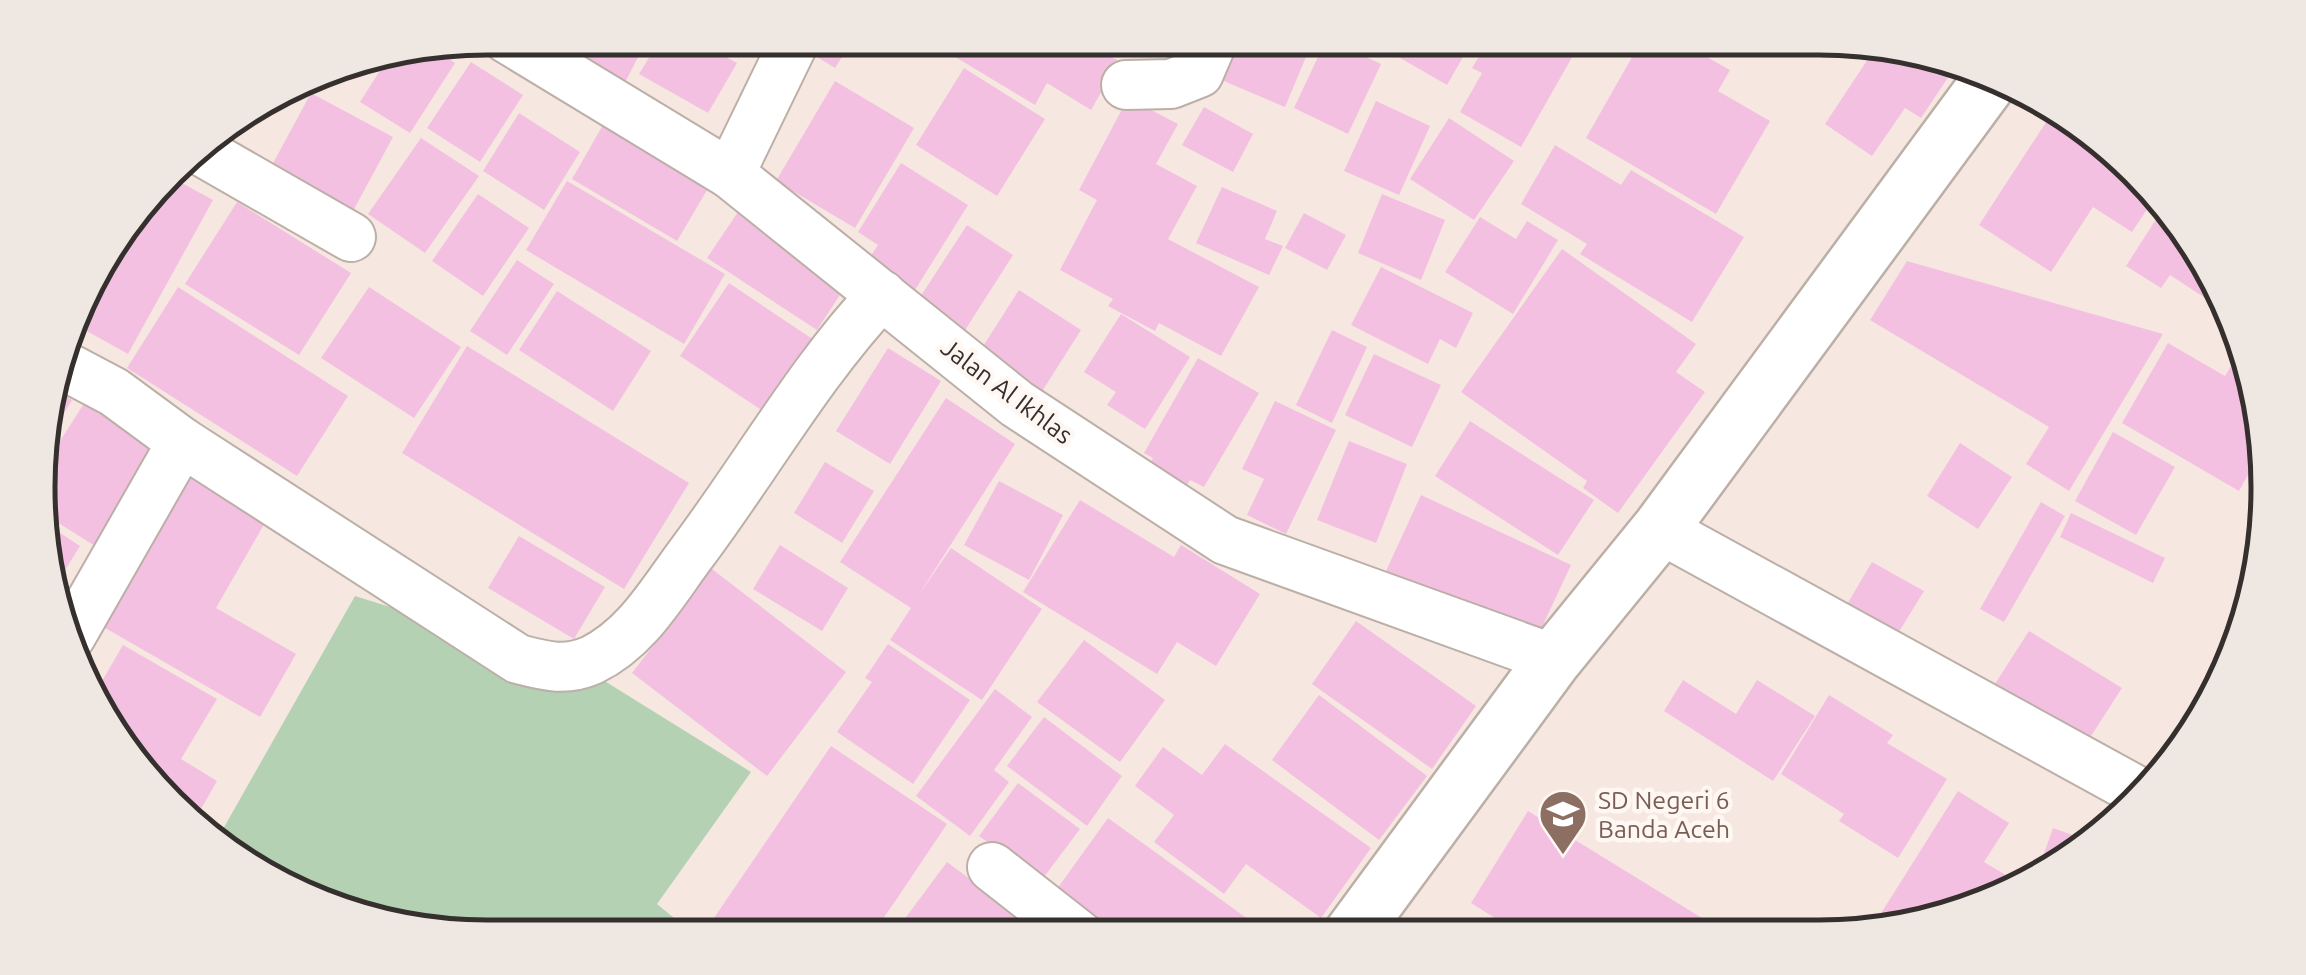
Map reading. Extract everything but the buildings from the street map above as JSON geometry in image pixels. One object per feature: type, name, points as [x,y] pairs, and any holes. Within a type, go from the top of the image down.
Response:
[{"type":"street","name":"Jalan Al Ikhlas","points":[[534,55],[730,174],[1017,404],[1225,540],[1554,659]]},
{"type":"street","points":[[730,174],[788,55]]},
{"type":"street","points":[[1126,85],[1170,84],[1199,72],[1206,55]]},
{"type":"street","points":[[1362,920],[1554,659],[1660,529],[1984,88]]},
{"type":"street","points":[[209,156],[351,237]]},
{"type":"street","points":[[72,370],[114,392],[182,442],[518,659],[558,670],[592,660],[634,632],[761,461],[836,343],[882,295]]},
{"type":"street","points":[[77,625],[182,442]]},
{"type":"street","points":[[1660,529],[2130,787]]},
{"type":"street","points":[[992,866],[1060,920]]},
{"type":"green space","points":[[355,596],[582,667],[751,772],[657,904],[676,920],[488,920],[403,912],[322,887],[271,862],[223,830]]},
{"type":"place","name":"SD Negeri 6 Banda Aceh","points":[[1563,856]]}]
